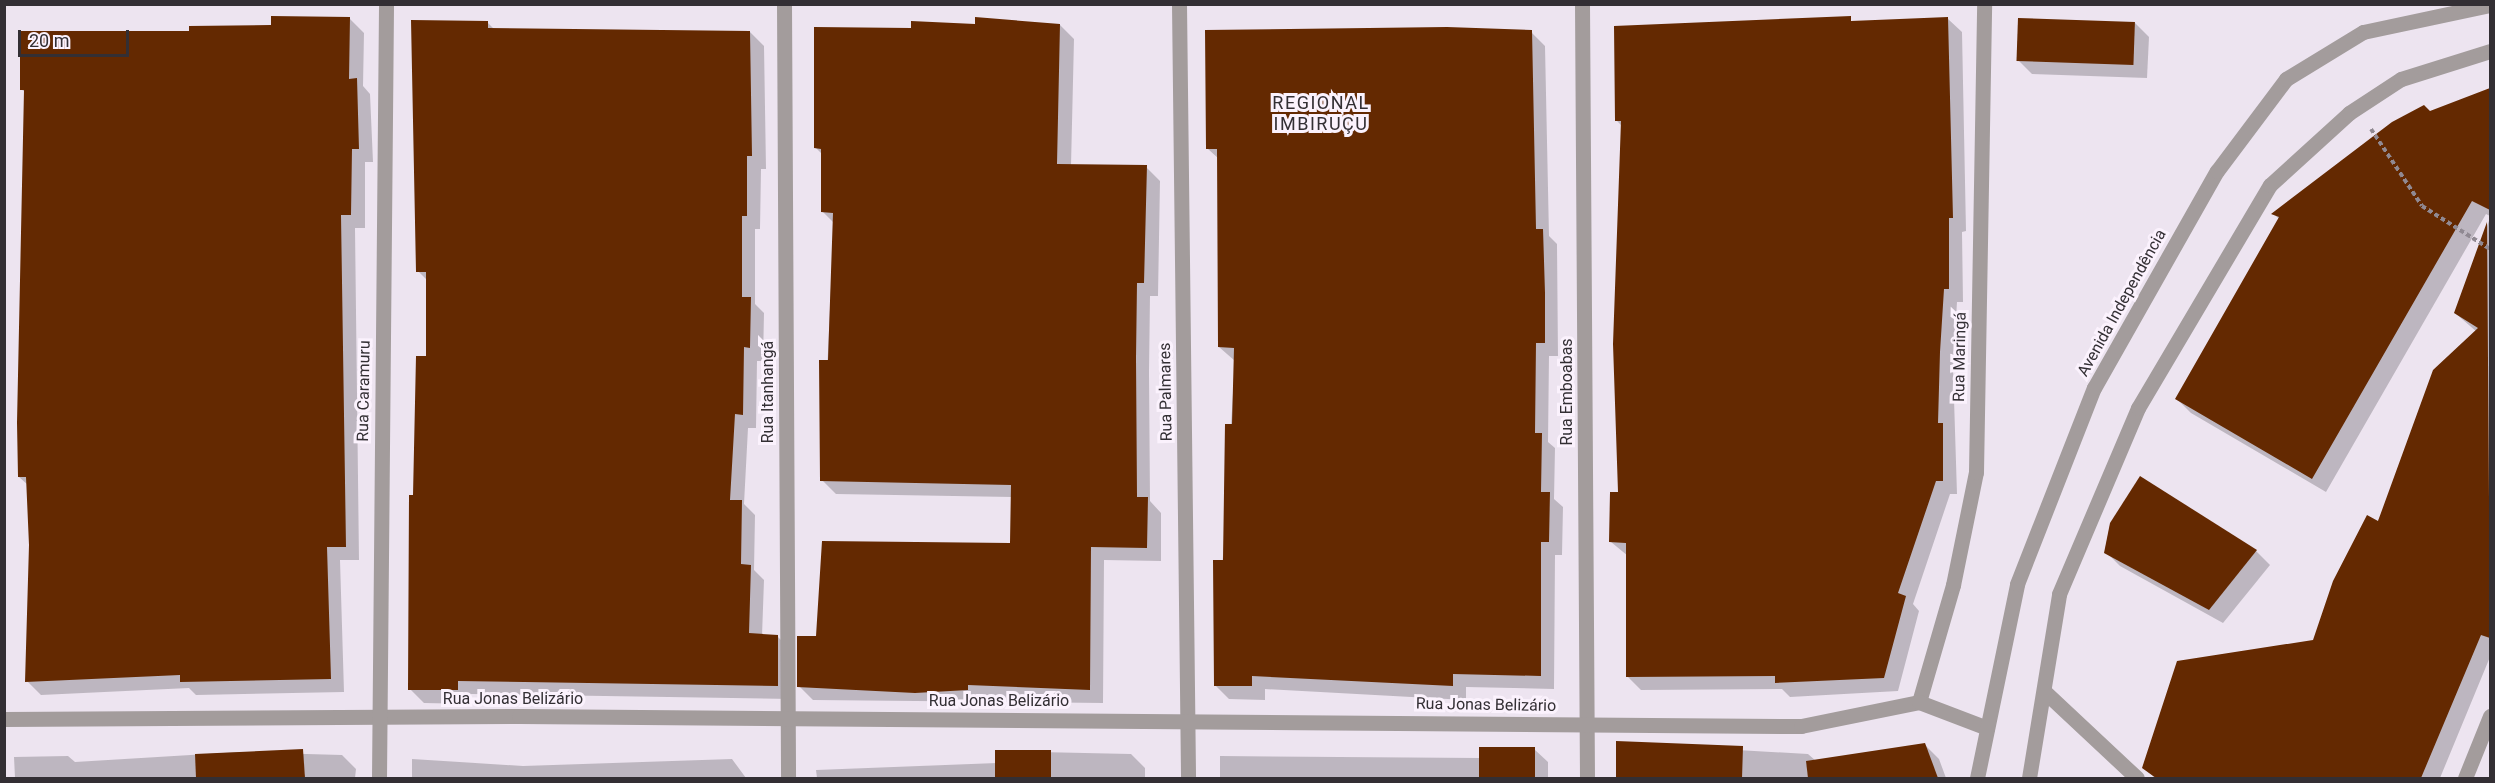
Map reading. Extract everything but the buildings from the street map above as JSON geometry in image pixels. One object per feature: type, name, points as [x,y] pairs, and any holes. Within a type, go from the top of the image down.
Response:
[{"type":"street","name":"Rua Caramuru","points":[[379,778],[386,4]]},
{"type":"street","name":"Rua Itanhangá","points":[[784,4],[788,778]]},
{"type":"street","name":"Rua Palmares","points":[[1179,4],[1188,778]]},
{"type":"street","name":"Rua Emboabas","points":[[1582,4],[1587,778]]},
{"type":"street","name":"Rua Maringá","points":[[1919,702],[1953,585],[1977,472],[1984,4]]},
{"type":"street","name":"Avenida Independência","points":[[1977,778],[2017,584],[2094,388],[2217,171],[2286,79],[2324,55],[2363,32],[2490,5]]},
{"type":"street","points":[[2029,778],[2045,692],[2059,594],[2139,408],[2270,185],[2358,107],[2401,79],[2486,52]]},
{"type":"street","points":[[2045,692],[2137,778]]},
{"type":"street","name":"Rua Jonas Belizário","points":[[4,719],[788,718],[1801,726],[1919,702]]},
{"type":"street","points":[[1919,702],[1987,728]]},
{"type":"street","points":[[2465,778],[2490,716]]},
{"type":"path","points":[[2358,107],[2422,206],[2490,249]]},
{"type":"district","name":"REGIONAL IMBIRUÇU","points":[[1321,114]]}]
